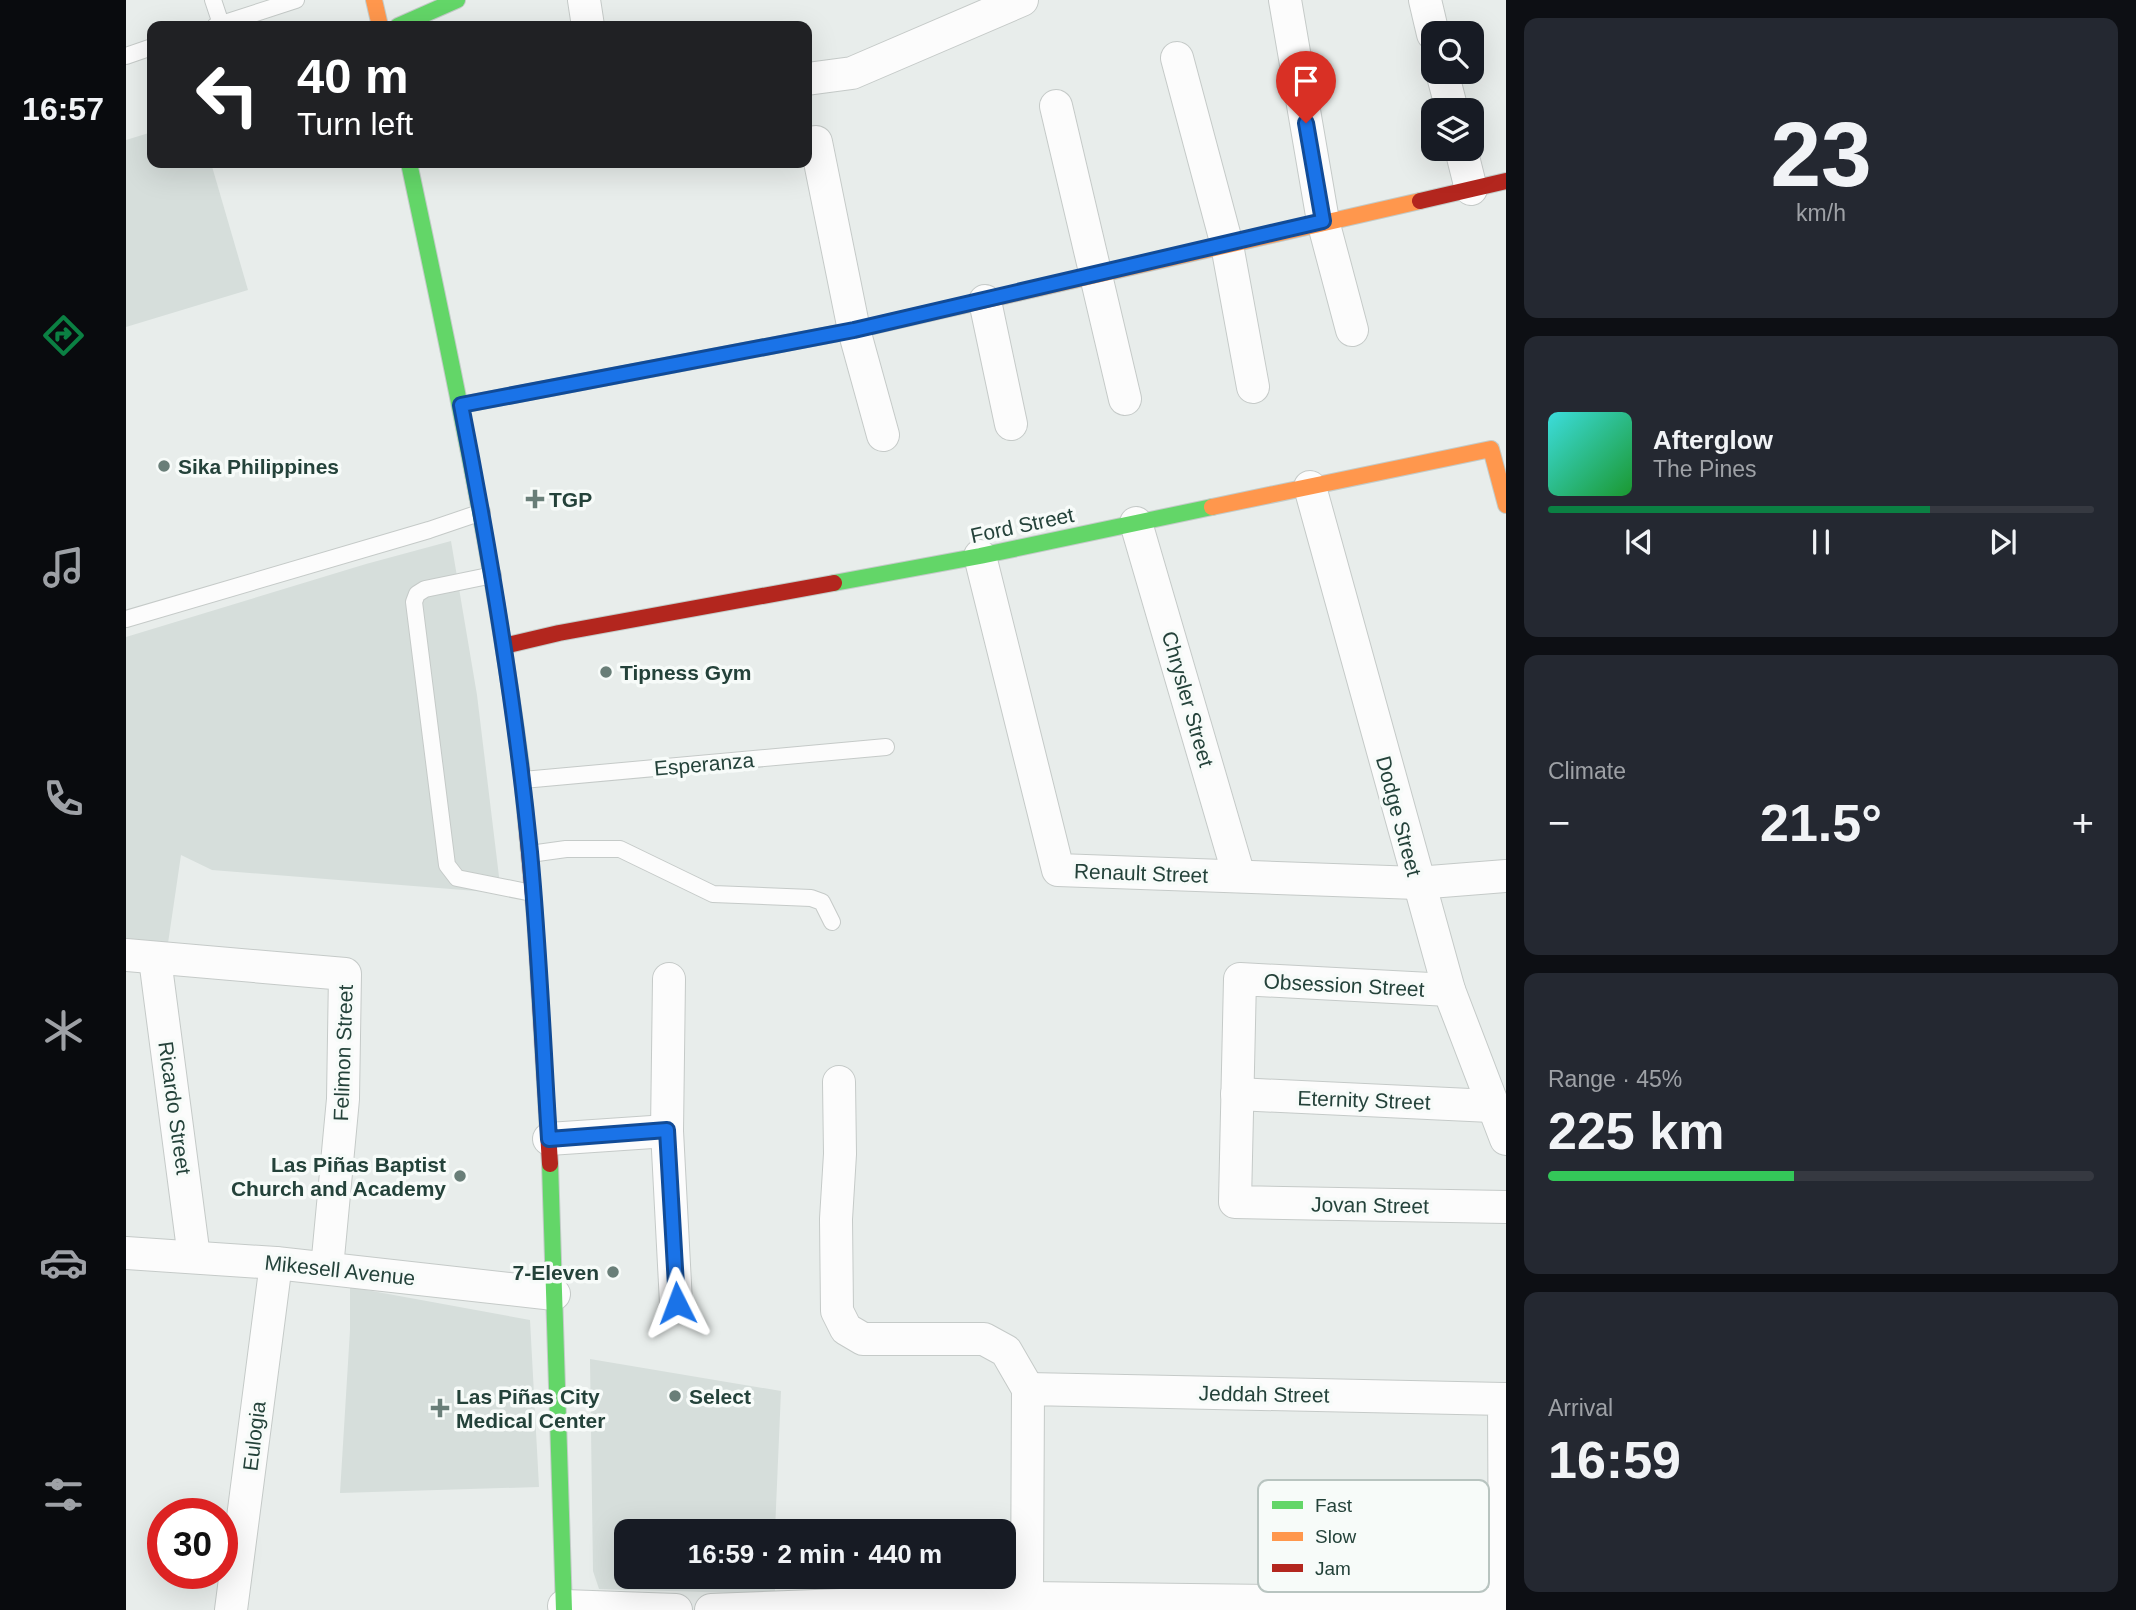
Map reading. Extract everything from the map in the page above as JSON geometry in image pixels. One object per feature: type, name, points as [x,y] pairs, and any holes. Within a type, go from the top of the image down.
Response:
[{"type":"street","points":[[374,0],[379,21]]},
{"type":"street","points":[[409,21],[457,0]]},
{"type":"street","points":[[584,0],[587,21]]},
{"type":"street","points":[[812,78],[852,73],[1022,0]]},
{"type":"street","points":[[1285,0],[1323,221],[1352,330]]},
{"type":"street","points":[[1425,0],[1430,21]]},
{"type":"street","points":[[1177,58],[1227,245],[1254,387]]},
{"type":"street","points":[[1056,106],[1125,399]]},
{"type":"street","points":[[816,142],[854,330],[883,435]]},
{"type":"street","points":[[1464,161],[1471,188]]},
{"type":"street","points":[[410,168],[483,512],[504,646],[530,854],[549,1139],[561,1445],[564,1608],[677,1610]]},
{"type":"street","points":[[461,405],[854,330],[1506,181]]},
{"type":"street","points":[[985,301],[1012,424]]},
{"type":"street","name":"Ford Street","points":[[504,646],[559,633],[980,556],[1491,449],[1506,505]]},
{"type":"street","name":"Dodge Street","points":[[1310,487],[1449,990],[1506,1139]]},
{"type":"street","name":"Chrysler Street","points":[[1136,523],[1239,876]]},
{"type":"street","name":"Renault Street","points":[[980,556],[1058,870],[1418,883],[1506,876]]},
{"type":"street","name":"Ricardo Street","points":[[140,957],[194,1257]]},
{"type":"street","name":"Felimon Street","points":[[140,957],[345,974],[344,1099],[327,1268]]},
{"type":"street","points":[[668,979],[667,1130],[677,1303]]},
{"type":"street","name":"Obsession Street","points":[[1237,1094],[1240,979],[1449,990]]},
{"type":"street","points":[[839,1082],[840,1154],[835,1219],[837,1311],[846,1329],[863,1339],[984,1339],[1006,1351],[1028,1389],[1027,1598]]},
{"type":"street","name":"Eternity Street","points":[[1237,1094],[1491,1105]]},
{"type":"street","name":"Jovan Street","points":[[1237,1094],[1235,1202],[1506,1208]]},
{"type":"street","points":[[549,1139],[667,1130]]},
{"type":"street","name":"Mikesell Avenue","points":[[126,1253],[276,1263],[554,1294]]},
{"type":"street","name":"Eulogia","points":[[231,1610],[276,1263]]},
{"type":"street","name":"Jeddah Street","points":[[1028,1389],[1504,1399],[1506,1604]]},
{"type":"street","points":[[711,1610],[1027,1598],[1506,1604]]},
{"type":"lane","points":[[214,0],[217,21]]},
{"type":"lane","points":[[230,21],[296,0]]},
{"type":"lane","points":[[126,56],[147,49]]},
{"type":"lane","points":[[126,619],[483,512]]},
{"type":"lane","points":[[493,575],[425,589],[417,594],[414,602],[447,865],[457,878],[532,893]]},
{"type":"lane","name":"Esperanza","points":[[522,780],[886,747]]},
{"type":"lane","points":[[530,854],[566,849],[621,849],[713,894],[811,898],[822,902],[832,922]]},
{"type":"shaded area","points":[[147,134],[147,168],[212,168],[248,290],[126,327],[126,140]]},
{"type":"shaded area","points":[[451,541],[477,695],[501,893],[212,870],[181,855],[167,950],[126,945],[126,637]]},
{"type":"shaded area","name":"Las Piñas City Medical Center","points":[[350,1287],[530,1320],[539,1487],[340,1493]]},
{"type":"shaded area","points":[[590,1359],[781,1391],[776,1519],[614,1519],[614,1589],[775,1589],[775,1594],[599,1589],[593,1571]]},
{"type":"traffic: fast","points":[[409,21],[457,0]]},
{"type":"traffic: fast","points":[[410,168],[485,539],[521,766]]},
{"type":"traffic: fast","points":[[834,583],[980,556],[1212,507]]},
{"type":"traffic: fast","points":[[550,1164],[564,1610]]},
{"type":"traffic: slow","points":[[374,0],[379,21]]},
{"type":"traffic: slow","points":[[860,329],[1420,201]]},
{"type":"traffic: slow","points":[[1212,507],[1491,449],[1506,505]]},
{"type":"traffic: jam","points":[[1420,201],[1506,181]]},
{"type":"traffic: jam","points":[[461,405],[860,329]]},
{"type":"traffic: jam","points":[[504,646],[559,633],[834,583]]},
{"type":"traffic: jam","points":[[521,766],[535,917],[550,1164]]},
{"type":"place","name":"Sika Philippines","points":[[164,466]]},
{"type":"place","name":"TGP","points":[[535,499]]},
{"type":"place","name":"Tipness Gym","points":[[606,672]]},
{"type":"place","name":"Las Piñas Baptist Church and Academy","points":[[460,1176]]},
{"type":"place","name":"7-Eleven","points":[[613,1272]]},
{"type":"place","name":"Select","points":[[675,1396]]},
{"type":"place","name":"Las Piñas City Medical Center","points":[[440,1408]]},
{"type":"route","points":[[677,1303],[667,1130],[549,1139],[530,854],[522,780],[490,554],[461,405],[854,330],[1294,230],[1323,221],[1306,123]]}]
